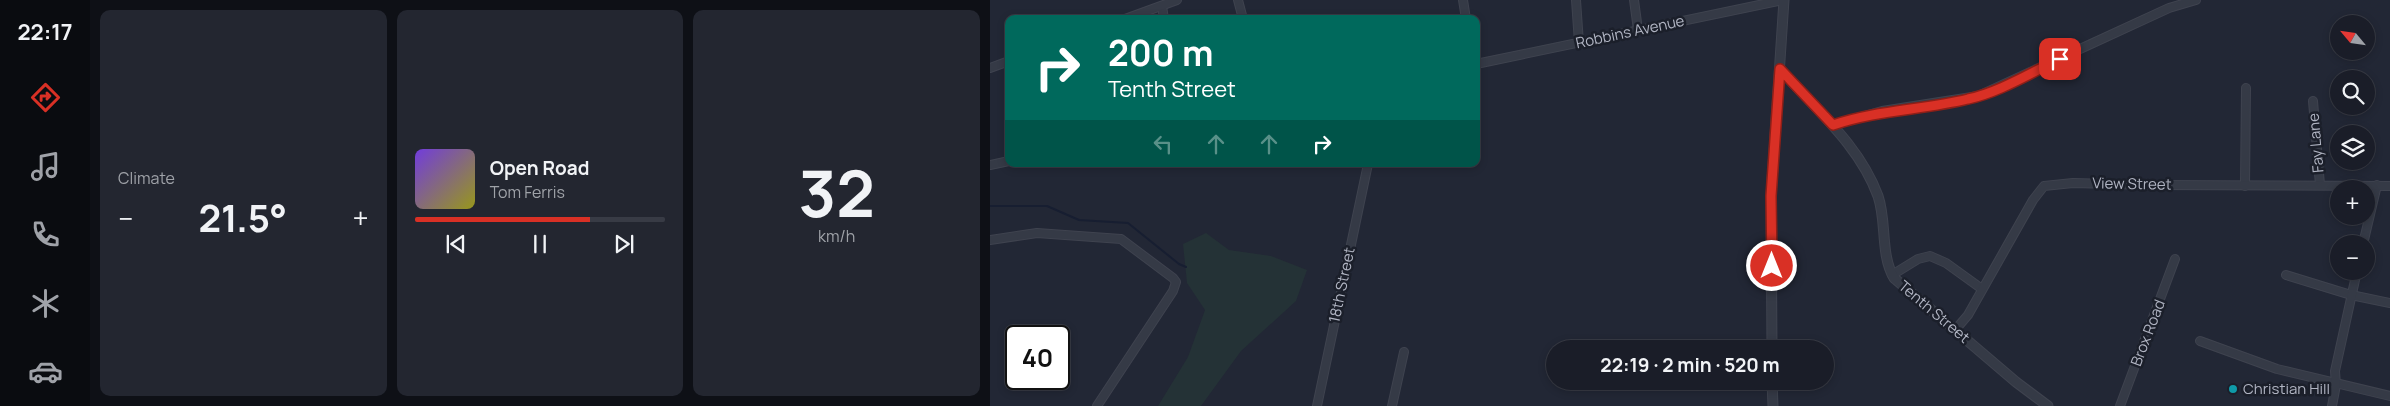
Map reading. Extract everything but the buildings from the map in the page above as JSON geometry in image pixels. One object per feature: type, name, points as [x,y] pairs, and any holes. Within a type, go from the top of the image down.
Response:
[{"type":"street","points":[[1136,15],[1177,0]]},
{"type":"street","points":[[1238,0],[1242,15]]},
{"type":"street","points":[[1463,0],[1465,15]]},
{"type":"street","points":[[1576,0],[1579,43]]},
{"type":"street","points":[[1634,0],[1638,30]]},
{"type":"street","points":[[1772,340],[1771,196],[1784,0]]},
{"type":"street","name":"Robbins Avenue","points":[[1480,63],[1784,0]]},
{"type":"street","points":[[1833,125],[1882,111],[1978,96],[2178,4],[2196,0]]},
{"type":"street","points":[[1162,6],[1163,15]]},
{"type":"street","points":[[990,68],[1005,62]]},
{"type":"street","name":"Tenth Street","points":[[1780,69],[1833,125],[1862,163],[1877,195],[1888,263],[1892,275],[2016,382],[2048,406]]},
{"type":"street","points":[[2245,186],[2246,88]]},
{"type":"street","name":"Fay Lane","points":[[2313,101],[2320,185]]},
{"type":"street","points":[[990,165],[1005,162]]},
{"type":"street","name":"18th Street","points":[[1316,406],[1367,167]]},
{"type":"street","name":"View Street","points":[[1956,330],[1968,315],[2033,200],[2044,186],[2073,183],[2390,186]]},
{"type":"street","points":[[2365,235],[2377,185]]},
{"type":"street","points":[[990,240],[1037,233],[1121,238],[1168,273],[1176,282],[1097,406]]},
{"type":"street","points":[[1892,275],[1928,256],[1946,263],[1982,289]]},
{"type":"street","name":"Brox Road","points":[[2120,406],[2175,259]]},
{"type":"street","points":[[2286,274],[2351,295],[2390,303]]},
{"type":"street","points":[[2332,406],[2336,385],[2336,370],[2355,280]]},
{"type":"street","points":[[2200,341],[2277,369],[2336,385],[2390,396]]},
{"type":"street","points":[[1392,406],[1404,352]]},
{"type":"street","points":[[1772,390],[1773,406]]},
{"type":"shaded area","points":[[1206,233],[1229,250],[1271,256],[1307,270],[1296,301],[1241,351],[1201,406],[1158,406],[1188,357],[1205,310],[1187,283],[1183,244]]},
{"type":"waterway","points":[[990,206],[1047,206],[1079,220],[1128,223],[1179,264],[1186,267]]},
{"type":"place","name":"Christian Hill","points":[[2233,389]]},
{"type":"route","points":[[1772,266],[1771,196],[1780,69],[1808,101],[1833,125],[1882,111],[1968,99],[1998,88],[2060,59]]}]
